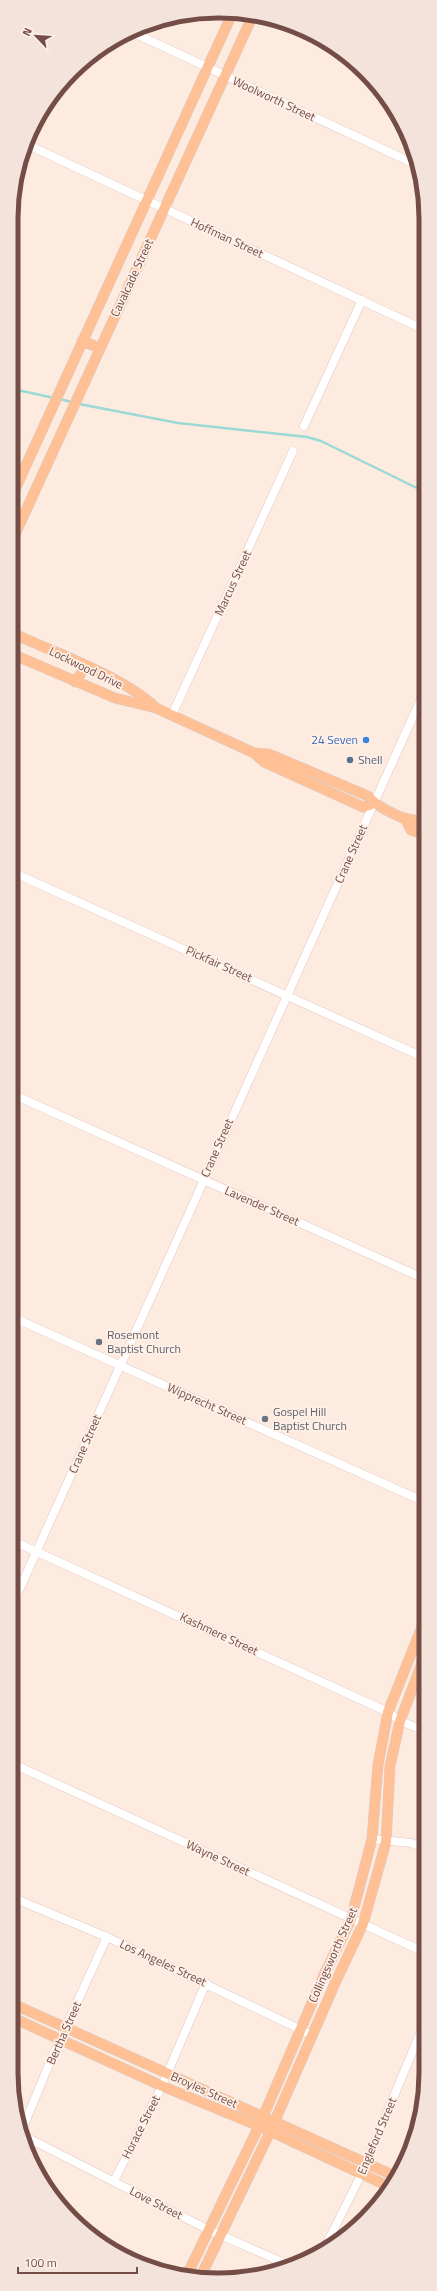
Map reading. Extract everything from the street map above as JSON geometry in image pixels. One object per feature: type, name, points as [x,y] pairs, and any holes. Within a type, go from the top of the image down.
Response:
[{"type":"main road","name":"Cavalcade Street","points":[[18,483],[145,201],[230,18]]},
{"type":"main road","name":"Cavalcade Street","points":[[18,528],[77,396],[250,21]]},
{"type":"main road","points":[[82,341],[100,348]]},
{"type":"main road","points":[[23,473],[40,480]]},
{"type":"main road","name":"Lockwood Drive","points":[[18,636],[86,666],[143,695],[156,708]]},
{"type":"main road","name":"Lockwood Drive","points":[[18,657],[115,698],[156,708],[254,753],[269,754],[368,796],[374,803],[405,818],[419,820]]},
{"type":"main road","points":[[75,682],[86,666]]},
{"type":"main road","name":"Lockwood Drive","points":[[405,818],[411,830],[419,833]]},
{"type":"main road","name":"Collingsworth Street","points":[[189,2271],[261,2122],[301,2028],[351,1919],[372,1839],[378,1765],[388,1712],[419,1633]]},
{"type":"main road","name":"Collingsworth Street","points":[[203,2273],[272,2127],[363,1924],[386,1842],[390,1766],[400,1721],[419,1671]]},
{"type":"main road","name":"Broyles Street","points":[[18,2006],[167,2074],[272,2127],[391,2174]]},
{"type":"main road","name":"Broyles Street","points":[[18,2020],[162,2086],[261,2122]]},
{"type":"main road","name":"Broyles Street","points":[[272,2127],[361,2175],[385,2184]]},
{"type":"street","name":"Woolworth Street","points":[[138,35],[410,162]]},
{"type":"street","name":"Hoffman Street","points":[[31,147],[164,210],[419,327]]},
{"type":"street","points":[[304,426],[362,300]]},
{"type":"street","name":"Marcus Street","points":[[172,715],[293,451]]},
{"type":"street","name":"Crane Street","points":[[18,1593],[203,1179],[288,995],[419,703]]},
{"type":"street","name":"Pickfair Street","points":[[18,875],[419,1055]]},
{"type":"street","name":"Lavender Street","points":[[18,1097],[419,1276]]},
{"type":"street","name":"Wipprecht Street","points":[[18,1320],[419,1499]]},
{"type":"street","name":"Kashmere Street","points":[[18,1543],[388,1712],[400,1721],[419,1729]]},
{"type":"street","name":"Wayne Street","points":[[18,1766],[419,1950]]},
{"type":"street","points":[[372,1839],[386,1842],[411,1843],[419,1846]]},
{"type":"street","name":"Los Angeles Street","points":[[18,1900],[107,1937],[301,2028],[312,2036]]},
{"type":"street","name":"Bertha Street","points":[[25,2123],[107,1937]]},
{"type":"street","name":"Horace Street","points":[[114,2182],[162,2086],[206,1983]]},
{"type":"street","name":"Engleford Street","points":[[329,2240],[361,2175],[419,2036]]},
{"type":"street","name":"Love Street","points":[[30,2139],[209,2230],[282,2262]]},
{"type":"waterway","points":[[18,390],[54,398]]},
{"type":"waterway","points":[[59,399],[72,402]]},
{"type":"waterway","points":[[79,404],[178,423],[307,437],[321,441],[419,489]]},
{"type":"place","name":"24 Seven","points":[[366,740]]},
{"type":"place","name":"Shell","points":[[350,760]]},
{"type":"place","name":"Rosemont Baptist Church","points":[[99,1342]]},
{"type":"place","name":"Gospel Hill Baptist Church","points":[[265,1419]]}]
